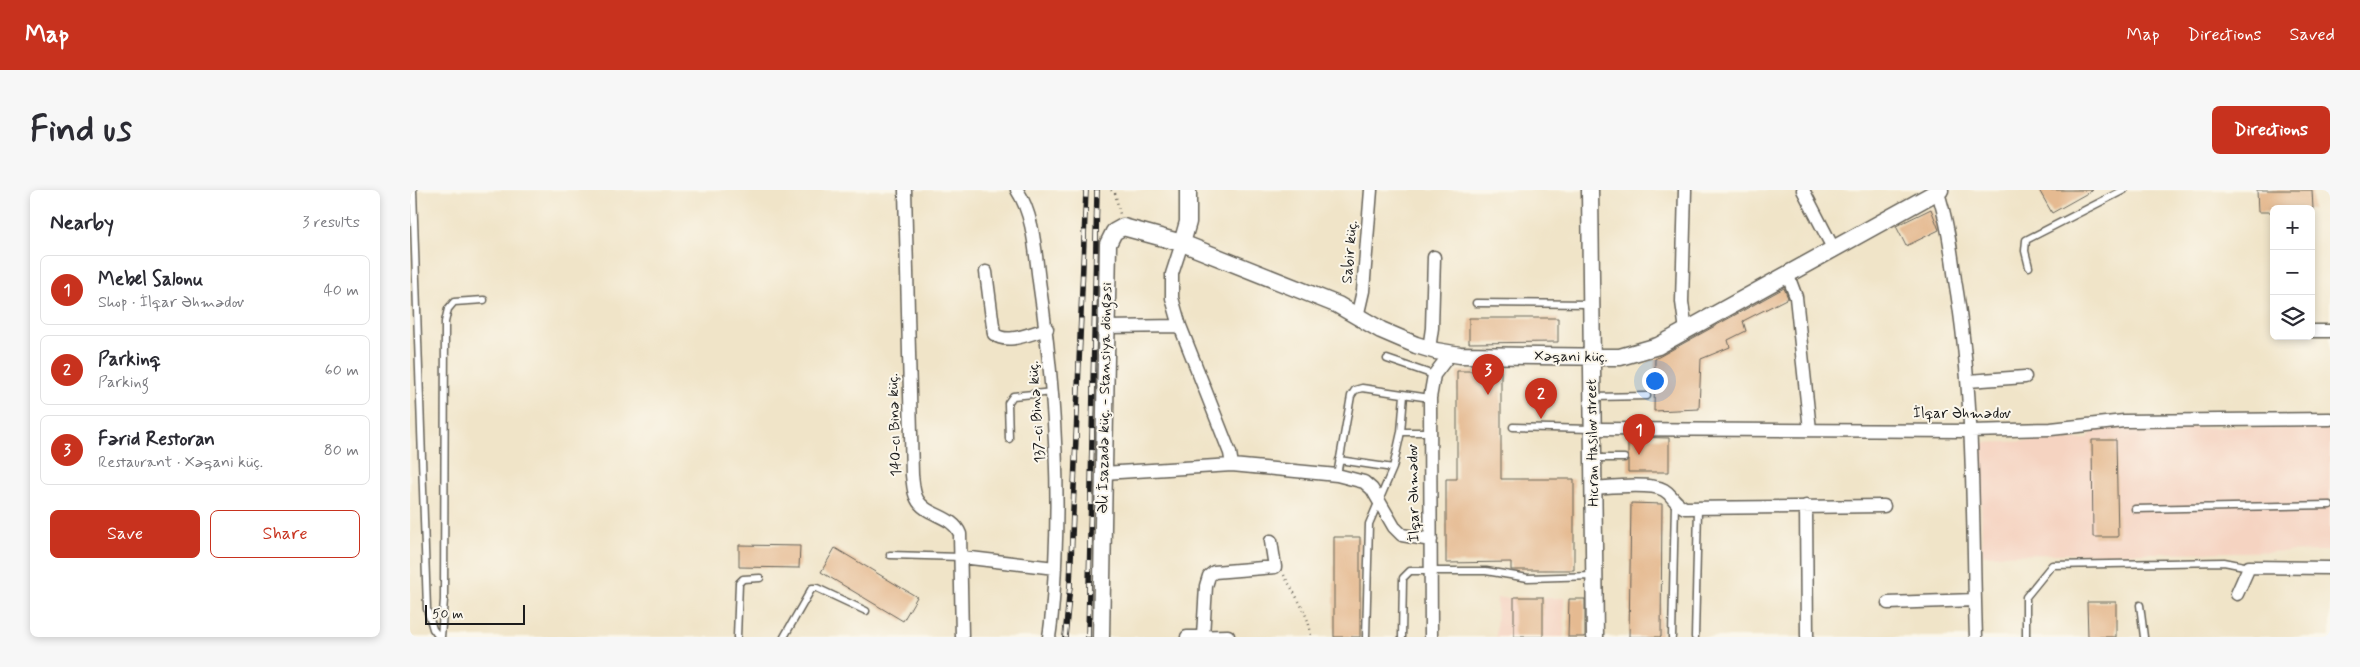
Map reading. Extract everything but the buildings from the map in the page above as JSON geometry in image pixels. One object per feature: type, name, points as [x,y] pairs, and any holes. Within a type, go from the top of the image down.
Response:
[{"type":"street","name":"140-cı Binə küç.","points":[[905,190],[912,475],[917,499],[958,528],[962,557],[962,637]]},
{"type":"street","name":"137-ci Binə küç.","points":[[1016,190],[1022,198],[1031,225],[1053,392],[1057,474],[1055,568],[1049,637]]},
{"type":"street","points":[[1188,190],[1188,222],[1175,260],[1171,287],[1180,326],[1230,453],[1232,465]]},
{"type":"street","name":"Sabir küç.","points":[[1357,316],[1363,291],[1371,190]]},
{"type":"street","name":"Hicran Hasilov street","points":[[1590,190],[1595,637]]},
{"type":"street","points":[[1685,190],[1682,302],[1686,331]]},
{"type":"street","points":[[1802,190],[1833,248]]},
{"type":"street","points":[[1938,190],[1946,220],[1968,380],[1976,637]]},
{"type":"street","name":"Xəqani küç.","points":[[1182,243],[1338,305],[1381,330],[1429,349],[1450,354],[1592,358],[1630,356],[1658,346],[1686,331],[1938,190]]},
{"type":"street","points":[[1123,228],[1182,243]]},
{"type":"street","name":"Əli İsazadə küç. - Stansiya döngəsi","points":[[1101,637],[1108,244],[1114,232],[1123,228]]},
{"type":"street","points":[[1429,349],[1432,328],[1434,257]]},
{"type":"street","points":[[986,272],[994,334],[999,338],[1009,339],[1046,329]]},
{"type":"street","points":[[1788,273],[1796,297],[1810,430]]},
{"type":"street","points":[[1107,327],[1180,326]]},
{"type":"street","points":[[2315,331],[2330,331]]},
{"type":"street","name":"İlqar Əhmədov","points":[[1431,637],[1430,398],[1434,375],[1450,354]]},
{"type":"street","points":[[1968,380],[2025,377]]},
{"type":"street","name":"İlqar Əhmədov","points":[[1593,429],[1970,431],[2051,429],[2124,421],[2330,419]]},
{"type":"street","points":[[1103,473],[1232,465],[1337,475],[1364,482],[1372,489],[1402,535],[1431,540]]},
{"type":"street","points":[[1593,488],[1652,487],[1664,490],[1675,503],[1685,508],[1698,509],[1884,506]]},
{"type":"street","points":[[1806,506],[1807,637]]},
{"type":"street","points":[[1203,636],[1206,586],[1209,576],[1214,572],[1275,567],[1276,562],[1271,541]]},
{"type":"street","points":[[962,557],[1055,568]]},
{"type":"street","points":[[2237,594],[2249,567],[2330,568]]},
{"type":"street","points":[[1888,603],[1975,600]]},
{"type":"street","points":[[1187,637],[1228,636]]},
{"type":"lane","points":[[413,190],[427,609],[433,629],[440,637]]},
{"type":"lane","points":[[2029,267],[2025,252],[2026,240],[2122,191]]},
{"type":"lane","points":[[440,637],[444,600],[445,322],[448,309],[454,302],[484,300]]},
{"type":"lane","points":[[1476,303],[1591,304]]},
{"type":"lane","points":[[1387,359],[1434,375]]},
{"type":"lane","points":[[1337,475],[1351,396],[1355,390],[1362,388],[1430,398]]},
{"type":"lane","points":[[1009,439],[1008,403],[1013,396],[1053,392]]},
{"type":"lane","points":[[1366,637],[1369,524],[1393,468],[1401,432],[1404,395]]},
{"type":"lane","points":[[1592,397],[1647,396]]},
{"type":"lane","points":[[1513,427],[1593,429]]},
{"type":"lane","points":[[1401,432],[1429,432]]},
{"type":"lane","points":[[1593,458],[1624,458]]},
{"type":"lane","points":[[1339,460],[1393,468]]},
{"type":"lane","points":[[1672,637],[1675,503]]},
{"type":"lane","points":[[2135,509],[2330,505]]},
{"type":"lane","points":[[1695,637],[1698,509]]},
{"type":"lane","points":[[890,555],[962,557]]},
{"type":"lane","points":[[2026,637],[2026,596],[2052,566],[2224,562],[2249,567]]},
{"type":"lane","points":[[1402,637],[1403,578],[1410,570],[1486,571],[1528,578],[1594,576]]},
{"type":"lane","points":[[736,637],[739,582],[743,579],[760,578]]},
{"type":"lane","points":[[784,637],[812,588],[817,588],[866,610]]},
{"type":"lane","points":[[2140,605],[2144,637]]},
{"type":"path","points":[[1111,190],[1115,193],[1123,228]]},
{"type":"path","points":[[1275,567],[1283,571],[1306,617],[1310,628],[1310,637]]},
{"type":"shaded area","points":[[2330,427],[2330,551],[1982,555],[1980,443],[2086,439],[2097,428]]},
{"type":"shaded area","points":[[1497,598],[1564,598],[1564,637],[1496,637]]},
{"type":"railway","points":[[1065,637],[1070,586],[1086,190]]},
{"type":"railway","points":[[1088,637],[1097,190]]},
{"type":"place","name":"Fərid Restoran","points":[[1488,395]]},
{"type":"place","name":"Parkinq","points":[[1541,419]]},
{"type":"place","name":"Mebel Salonu","points":[[1639,455]]}]
